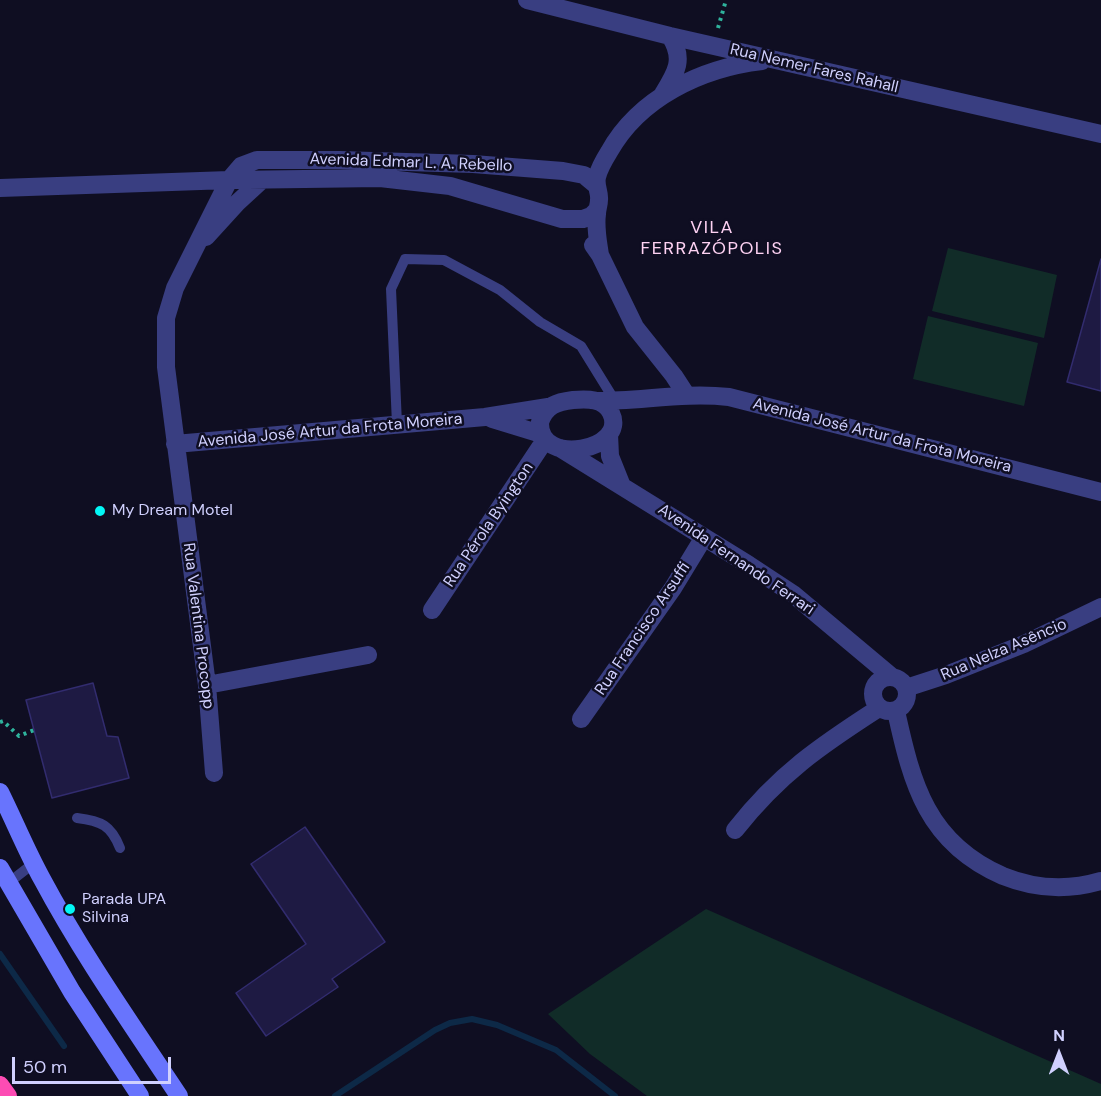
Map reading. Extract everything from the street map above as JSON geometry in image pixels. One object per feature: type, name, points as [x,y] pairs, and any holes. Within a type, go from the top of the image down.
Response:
[{"type":"highway","points":[[0,1085],[8,1096]]},
{"type":"street","name":"Rua Nemer Fares Rahall","points":[[527,0],[669,36],[1101,134]]},
{"type":"street","points":[[663,94],[675,73],[678,58],[677,49],[669,36]]},
{"type":"street","points":[[600,255],[596,232],[599,196],[596,185],[599,172],[617,139],[635,116],[663,94],[705,75],[753,62],[773,60]]},
{"type":"street","name":"Avenida Edmar L. A. Rebello","points":[[229,180],[241,166],[257,160],[340,160],[462,163],[563,171],[584,175],[596,185]]},
{"type":"street","name":"Avenida Edmar L. A. Rebello","points":[[0,188],[229,180],[381,178],[428,182],[472,192],[549,217],[574,220]]},
{"type":"street","points":[[195,250],[208,219],[229,180]]},
{"type":"street","points":[[195,250],[237,202],[262,180]]},
{"type":"street","points":[[597,210],[588,218],[574,220],[600,255],[635,327],[687,396]]},
{"type":"street","name":"Rua Valentina Procopp","points":[[195,250],[175,288],[165,318],[165,358],[207,685],[214,773]]},
{"type":"street","name":"Avenida José Artur da Frota Moreira","points":[[606,401],[714,395],[753,402],[1101,492]]},
{"type":"street","name":"Avenida José Artur da Frota Moreira","points":[[611,430],[630,412],[661,398]]},
{"type":"street","points":[[611,430],[599,443],[589,447],[549,441],[540,422],[548,407],[570,400],[606,401],[610,412],[611,430],[610,456],[622,486]]},
{"type":"street","name":"Avenida José Artur da Frota Moreira","points":[[175,444],[485,417],[548,407]]},
{"type":"street","name":"Avenida José Artur da Frota Moreira","points":[[485,417],[549,441]]},
{"type":"street","name":"Avenida Fernando Ferrari","points":[[549,441],[793,594],[846,640]]},
{"type":"street","name":"Rua Pérola Byington","points":[[432,610],[549,441]]},
{"type":"street","name":"Rua Francisco Arsuffi","points":[[581,719],[673,588],[704,537]]},
{"type":"street","name":"Rua Nelza Asêncio","points":[[899,682],[946,675],[1024,644],[1101,607]]},
{"type":"street","points":[[735,830],[756,804],[817,748],[888,709],[906,703],[908,697],[899,682],[846,640]]},
{"type":"street","points":[[846,640],[862,663],[874,687],[873,698],[888,709],[921,798],[941,832],[967,856],[1017,882],[1068,888],[1101,881]]},
{"type":"street","points":[[207,685],[368,656]]},
{"type":"street","points":[[874,687],[881,679],[899,682]]},
{"type":"street","points":[[0,792],[34,863],[85,952],[179,1096]]},
{"type":"street","points":[[4,876],[72,992],[140,1096]]},
{"type":"lane","points":[[397,424],[390,289],[405,259],[444,260],[500,290],[540,322],[581,346],[606,401]]},
{"type":"lane","points":[[77,818],[94,820],[109,827],[120,848]]},
{"type":"lane","points":[[4,876],[34,863]]},
{"type":"path","points":[[713,46],[726,0]]},
{"type":"path","points":[[0,722],[3,721],[19,736],[34,730]]},
{"type":"green space","points":[[948,248],[1057,275],[1044,338],[932,311]]},
{"type":"green space","points":[[928,316],[1038,343],[1024,406],[913,379]]},
{"type":"green space","points":[[706,909],[1101,1084],[1101,1096],[647,1096],[590,1054],[548,1014]]},
{"type":"building","points":[[1101,259],[1101,391],[1067,382]]},
{"type":"building","points":[[93,683],[107,736],[118,737],[129,778],[52,798],[26,700]]},
{"type":"building","points":[[305,827],[385,942],[332,979],[338,987],[266,1036],[236,993],[306,944],[251,864]]},
{"type":"waterway","points":[[0,954],[64,1046]]},
{"type":"waterway","points":[[335,1096],[435,1030],[450,1023],[472,1019],[497,1025],[556,1050],[615,1096]]},
{"type":"place","name":"My Dream Motel","points":[[100,511]]},
{"type":"place","name":"Parada UPA Silvina","points":[[70,909]]},
{"type":"district","name":"VILA FERRAZÓPOLIS","points":[[712,238]]}]
